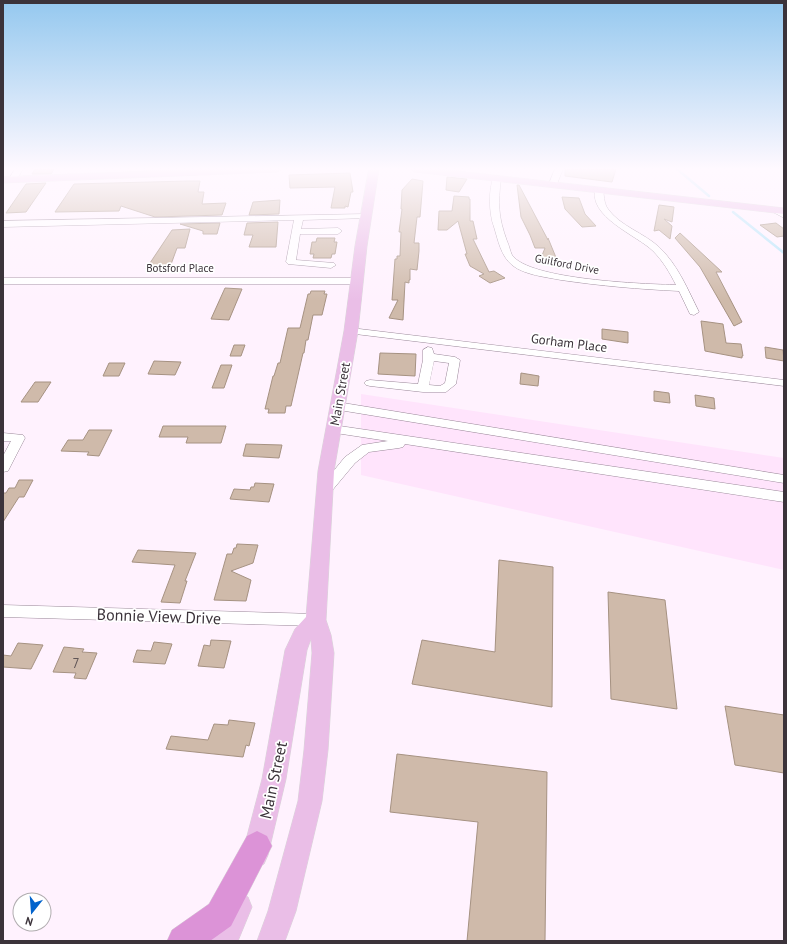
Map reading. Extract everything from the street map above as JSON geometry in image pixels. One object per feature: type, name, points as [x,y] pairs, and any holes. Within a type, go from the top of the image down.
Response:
[{"type":"highway","points":[[183,941],[220,915],[257,846]]},
{"type":"main road","name":"Main Street","points":[[271,941],[282,911],[310,800],[316,750],[323,652],[321,635],[316,620],[325,490],[333,429],[351,331],[366,213]]},
{"type":"main road","name":"Main Street","points":[[224,941],[240,902],[278,767],[296,650],[302,635],[316,620]]},
{"type":"street","name":"Guilford Drive","points":[[495,213],[496,221],[508,256],[516,264],[533,271],[606,284],[682,288]]},
{"type":"street","points":[[608,213],[655,248],[673,270],[694,312]]},
{"type":"street","points":[[3,224],[365,216]]},
{"type":"street","points":[[299,217],[291,262],[299,264],[331,265]]},
{"type":"street","points":[[297,232],[338,231]]},
{"type":"street","name":"Botsford Place","points":[[3,281],[357,281]]},
{"type":"street","name":"Gorham Place","points":[[351,331],[784,383]]},
{"type":"street","points":[[423,389],[430,357],[425,340]]},
{"type":"street","points":[[370,383],[442,390],[450,384],[455,360],[430,357]]},
{"type":"street","points":[[337,406],[784,479]]},
{"type":"street","points":[[333,429],[781,496]]},
{"type":"street","points":[[3,437],[19,438],[3,468]]},
{"type":"street","points":[[325,490],[350,460],[366,448],[422,442]]},
{"type":"street","points":[[702,465],[784,476]]},
{"type":"street","name":"Bonnie View Drive","points":[[3,611],[316,620]]},
{"type":"shaded area","points":[[361,394],[784,458],[784,570],[361,475]]},
{"type":"building","points":[[143,213],[223,213],[222,215],[155,217]]},
{"type":"building","points":[[250,213],[279,213],[279,214],[249,215]]},
{"type":"building","points":[[401,213],[420,213],[420,217],[417,217],[414,243],[419,243],[417,270],[410,269],[409,283],[405,282],[403,320],[389,318],[398,300],[392,300],[395,259],[397,259],[397,256],[400,256],[401,232],[399,232]]},
{"type":"building","points":[[439,213],[470,213],[470,221],[473,221],[477,239],[473,239],[489,272],[494,271],[505,278],[490,283],[479,276],[484,274],[470,266],[465,254],[467,254],[458,221],[447,230],[438,230]]},
{"type":"building","points":[[521,213],[534,213],[548,240],[548,238],[557,260],[541,258],[545,248],[535,248]]},
{"type":"building","points":[[569,213],[585,213],[596,226],[582,227]]},
{"type":"building","points":[[657,213],[673,213],[672,222],[664,219],[672,226],[670,239],[659,230],[654,231]]},
{"type":"building","points":[[278,222],[276,247],[249,247],[253,235],[244,235],[247,223]]},
{"type":"building","points":[[220,223],[217,234],[203,234],[203,231],[180,224]]},
{"type":"building","points":[[776,223],[784,229],[784,236],[777,237],[760,225]]},
{"type":"building","points":[[190,229],[185,248],[177,248],[170,267],[146,269],[172,230]]},
{"type":"building","points":[[680,233],[722,272],[716,272],[742,322],[734,326],[700,267],[675,238]]},
{"type":"building","points":[[317,238],[335,238],[334,242],[337,242],[335,254],[332,254],[331,258],[313,258],[314,254],[310,254],[312,242],[316,242]]},
{"type":"building","points":[[225,288],[242,289],[229,320],[211,319]]},
{"type":"building","points":[[311,291],[325,291],[324,294],[327,294],[322,315],[313,315],[291,406],[286,406],[285,413],[268,413],[269,409],[265,409],[273,376],[278,363],[280,363],[288,328],[300,328],[308,294],[310,294]]},
{"type":"building","points":[[701,321],[723,324],[726,343],[741,344],[742,358],[705,351]]},
{"type":"building","points":[[602,329],[628,332],[628,343],[602,339]]},
{"type":"building","points":[[234,345],[245,345],[241,356],[230,356]]},
{"type":"building","points":[[765,347],[783,350],[784,361],[766,358]]},
{"type":"building","points":[[380,353],[416,354],[415,376],[378,374]]},
{"type":"building","points":[[154,361],[181,362],[175,375],[148,374]]},
{"type":"building","points":[[109,363],[125,363],[119,376],[103,376]]},
{"type":"building","points":[[221,365],[232,365],[224,388],[212,388]]},
{"type":"building","points":[[521,373],[539,376],[538,386],[520,384]]},
{"type":"building","points":[[35,382],[51,382],[38,402],[21,402]]},
{"type":"building","points":[[654,391],[669,393],[670,403],[654,401]]},
{"type":"building","points":[[695,395],[714,398],[715,409],[696,406]]},
{"type":"building","points":[[163,426],[226,426],[221,443],[186,443],[188,437],[159,437]]},
{"type":"building","points":[[89,430],[112,430],[99,456],[87,455],[89,452],[61,451],[68,440],[83,440]]},
{"type":"building","points":[[246,444],[282,445],[279,458],[243,456]]},
{"type":"building","points":[[19,480],[33,480],[24,497],[19,497],[3,522],[3,493],[6,493],[9,488],[15,488]]},
{"type":"building","points":[[255,483],[274,484],[269,502],[230,499],[234,489],[250,490],[251,487],[254,487]]},
{"type":"building","points":[[237,544],[258,545],[253,563],[231,571],[251,580],[246,601],[214,600],[227,554],[232,554]]},
{"type":"building","points":[[138,550],[196,553],[185,581],[187,581],[180,603],[161,602],[175,565],[132,562]]},
{"type":"building","points":[[499,560],[553,567],[552,707],[412,684],[422,640],[495,652]]},
{"type":"building","points":[[608,592],[665,600],[677,709],[611,699]]},
{"type":"building","points":[[211,640],[231,641],[224,668],[198,666],[204,645],[210,646]]},
{"type":"building","points":[[154,642],[172,644],[165,664],[133,662],[137,650],[151,651]]},
{"type":"building","points":[[18,643],[43,645],[31,669],[3,667],[3,655],[11,656]]},
{"type":"building","points":[[64,647],[84,649],[82,652],[97,653],[86,679],[74,678],[76,673],[53,672]]},
{"type":"building","points":[[725,706],[784,715],[784,773],[735,765]]},
{"type":"building","points":[[229,720],[255,723],[249,746],[246,745],[243,757],[166,749],[171,736],[208,740],[214,724],[228,725]]},
{"type":"building","points":[[397,754],[547,772],[545,941],[467,941],[478,822],[390,812]]},
{"type":"waterway","points":[[734,213],[784,253]]}]
